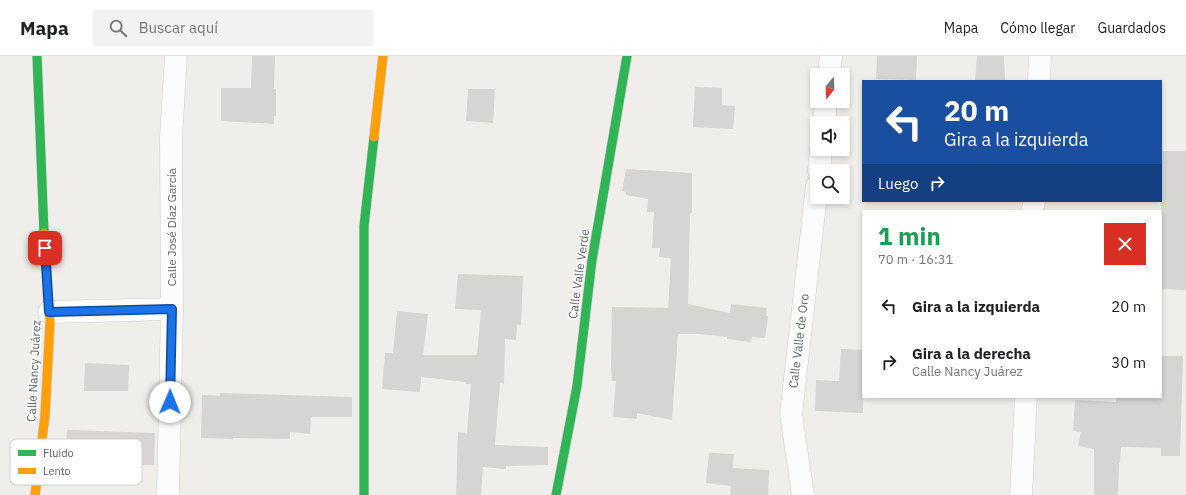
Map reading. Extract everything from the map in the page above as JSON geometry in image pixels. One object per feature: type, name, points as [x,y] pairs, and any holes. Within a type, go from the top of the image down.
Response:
[{"type":"street","name":"Calle Nancy Juárez","points":[[37,56],[44,232],[50,322],[45,416],[42,439]]},
{"type":"street","name":"Calle José Díaz García","points":[[168,495],[172,309],[171,138],[176,56]]},
{"type":"street","points":[[364,495],[364,226],[384,56]]},
{"type":"street","name":"Calle Valle Verde","points":[[556,495],[576,386],[592,260],[627,56]]},
{"type":"street","points":[[829,68],[830,56]]},
{"type":"street","points":[[1039,80],[1040,56]]},
{"type":"street","name":"Calle Valle de Oro","points":[[803,495],[791,414],[815,204]]},
{"type":"street","points":[[49,312],[172,309]]},
{"type":"street","points":[[1021,495],[1026,398]]},
{"type":"street","name":"Calle Nancy Juárez","points":[[35,495],[36,485]]},
{"type":"building","points":[[252,56],[275,56],[274,89],[276,89],[276,116],[274,116],[274,124],[221,121],[221,88],[251,88]]},
{"type":"building","points":[[877,56],[917,56],[916,80],[876,79]]},
{"type":"building","points":[[977,56],[1004,56],[1005,80],[975,80]]},
{"type":"building","points":[[695,87],[722,88],[722,105],[735,106],[733,129],[693,127]]},
{"type":"building","points":[[468,89],[495,89],[493,123],[466,121]]},
{"type":"building","points":[[1162,151],[1186,151],[1186,290],[1162,289]]},
{"type":"building","points":[[626,169],[692,173],[692,213],[690,213],[688,304],[730,313],[731,304],[767,308],[766,316],[768,316],[765,338],[752,337],[751,342],[727,339],[727,337],[700,334],[678,334],[672,420],[637,413],[637,419],[613,417],[616,381],[612,381],[611,365],[612,307],[668,308],[671,258],[659,257],[660,248],[652,248],[654,212],[647,212],[648,199],[626,195],[626,192],[622,191]]},
{"type":"building","points":[[458,274],[523,276],[521,325],[517,325],[516,340],[505,339],[504,384],[500,383],[495,445],[548,447],[548,465],[506,466],[506,469],[483,467],[481,495],[456,495],[458,432],[467,433],[471,384],[466,384],[466,382],[421,377],[420,392],[382,389],[385,353],[393,353],[397,311],[428,314],[423,355],[477,355],[481,310],[455,309]]},
{"type":"building","points":[[841,349],[862,350],[863,413],[815,411],[816,380],[839,381]]},
{"type":"building","points":[[1162,356],[1183,356],[1180,456],[1161,456],[1161,448],[1121,447],[1118,495],[1094,495],[1094,449],[1078,446],[1081,432],[1073,431],[1075,400],[1116,402],[1116,398],[1162,398]]},
{"type":"building","points":[[85,363],[129,365],[128,391],[84,391]]},
{"type":"building","points":[[220,393],[352,397],[352,417],[311,417],[310,434],[290,432],[290,439],[201,438],[202,395],[220,396]]},
{"type":"building","points":[[67,430],[155,433],[154,465],[142,465],[142,439],[66,439]]},
{"type":"building","points":[[709,453],[734,454],[733,468],[769,470],[768,495],[730,495],[731,486],[706,483]]},
{"type":"traffic: fast","points":[[37,56],[44,233]]},
{"type":"traffic: fast","points":[[556,495],[577,386],[592,260],[627,56]]},
{"type":"traffic: fast","points":[[364,495],[364,226],[374,137]]},
{"type":"traffic: slow","points":[[374,137],[383,56]]},
{"type":"traffic: slow","points":[[42,439],[45,416],[50,322],[44,233]]},
{"type":"traffic: slow","points":[[35,495],[36,485]]},
{"type":"route","points":[[45,248],[49,312],[172,309],[170,402]]}]
